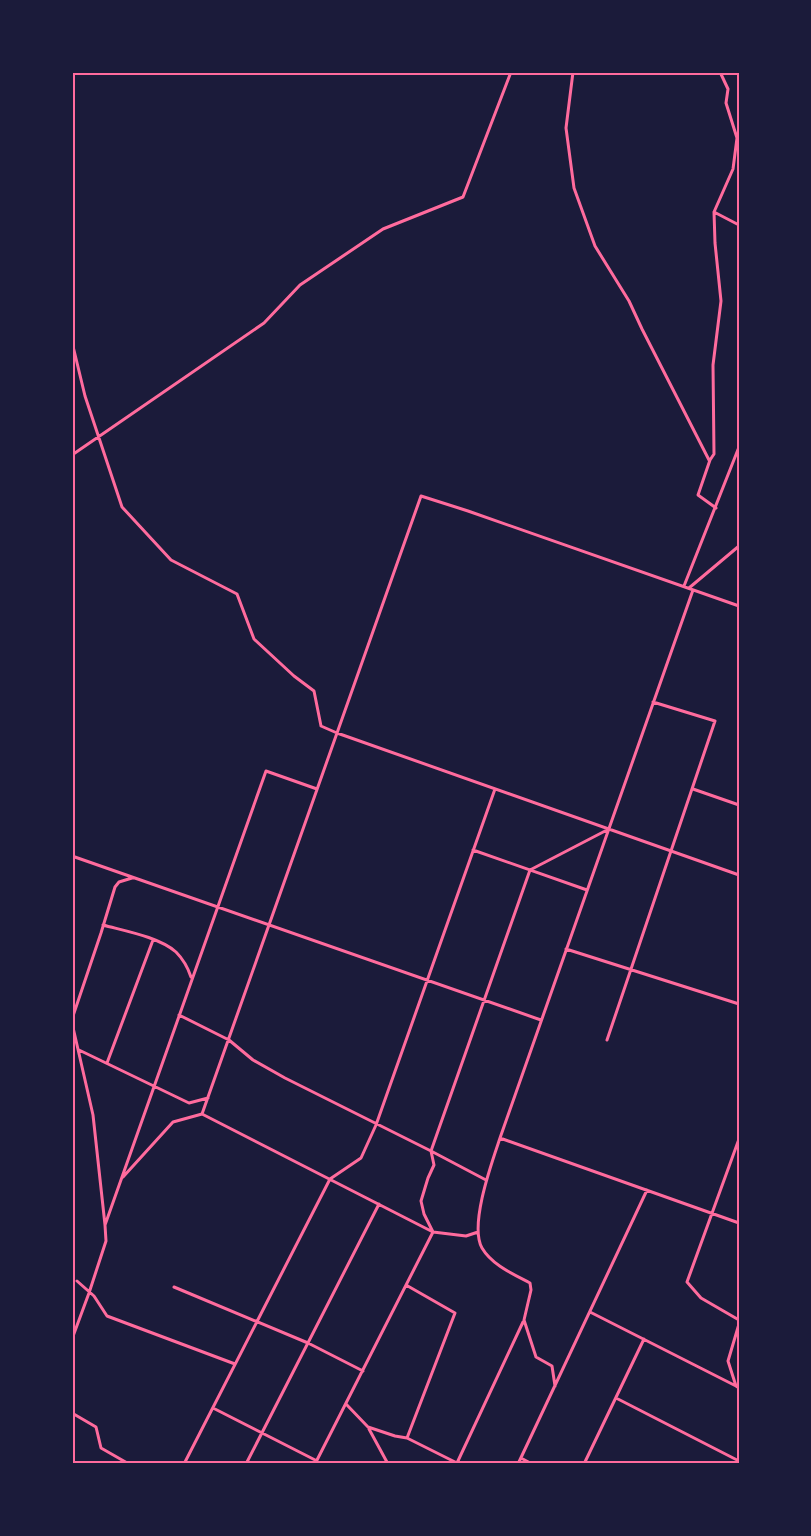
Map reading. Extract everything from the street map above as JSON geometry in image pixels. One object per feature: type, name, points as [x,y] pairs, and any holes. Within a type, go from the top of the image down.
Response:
[{"type":"street","points":[[72,455],[264,323],[300,285],[383,229],[463,197],[511,72]]},
{"type":"street","points":[[573,72],[566,128],[574,188],[595,246],[628,301],[710,460]]},
{"type":"street","points":[[716,508],[698,495],[714,454],[713,364],[721,301],[714,212],[733,169],[737,138],[726,104],[728,89],[720,72]]},
{"type":"street","points":[[714,212],[739,225]]},
{"type":"street","points":[[72,342],[85,396],[122,507],[171,560],[237,594],[254,639],[314,691],[321,726],[739,874]]},
{"type":"street","points":[[684,586],[739,447]]},
{"type":"street","points":[[202,1114],[421,496],[739,606]]},
{"type":"street","points":[[368,1427],[407,1438],[458,1463],[524,1320],[531,1290],[530,1283],[495,1263],[481,1247],[477,1228],[486,1180],[691,589],[739,546]]},
{"type":"street","points":[[607,1040],[715,721],[653,702]]},
{"type":"street","points":[[105,1225],[266,771],[317,789]]},
{"type":"street","points":[[184,1464],[330,1179],[361,1158],[376,1125],[495,789]]},
{"type":"street","points":[[693,789],[739,805]]},
{"type":"street","points":[[433,1232],[424,1214],[421,1201],[434,1165],[431,1151],[530,870],[609,829]]},
{"type":"street","points":[[473,850],[587,890]]},
{"type":"street","points":[[72,856],[541,1020]]},
{"type":"street","points":[[72,1339],[106,1241],[93,1115],[72,1021],[115,887],[119,882],[133,877]]},
{"type":"street","points":[[103,924],[167,946],[177,953],[187,966],[192,978]]},
{"type":"street","points":[[107,1063],[153,940]]},
{"type":"street","points":[[566,949],[739,1004]]},
{"type":"street","points":[[179,1015],[229,1040],[253,1060],[285,1078],[486,1180]]},
{"type":"street","points":[[78,1049],[189,1103],[208,1098]]},
{"type":"street","points":[[122,1178],[173,1122],[202,1114],[433,1232],[466,1236],[478,1232]]},
{"type":"street","points":[[500,1138],[739,1223]]},
{"type":"street","points":[[737,1387],[728,1361],[739,1322],[701,1299],[687,1282],[739,1139]]},
{"type":"street","points":[[518,1464],[647,1190]]},
{"type":"street","points":[[246,1464],[379,1204]]},
{"type":"street","points":[[316,1462],[433,1232]]},
{"type":"street","points":[[77,1281],[94,1296],[107,1316],[235,1365]]},
{"type":"street","points":[[406,1285],[455,1313],[407,1438]]},
{"type":"street","points":[[174,1287],[308,1342],[363,1371]]},
{"type":"street","points":[[590,1312],[737,1387]]},
{"type":"street","points":[[524,1320],[536,1357],[552,1366],[555,1386]]},
{"type":"street","points":[[584,1464],[644,1339]]},
{"type":"street","points":[[616,1398],[739,1461]]},
{"type":"street","points":[[346,1404],[368,1427],[388,1464]]},
{"type":"street","points":[[213,1408],[323,1464]]},
{"type":"street","points":[[72,1413],[96,1427],[101,1448],[129,1464]]},
{"type":"street","points":[[521,1458],[532,1464]]}]
